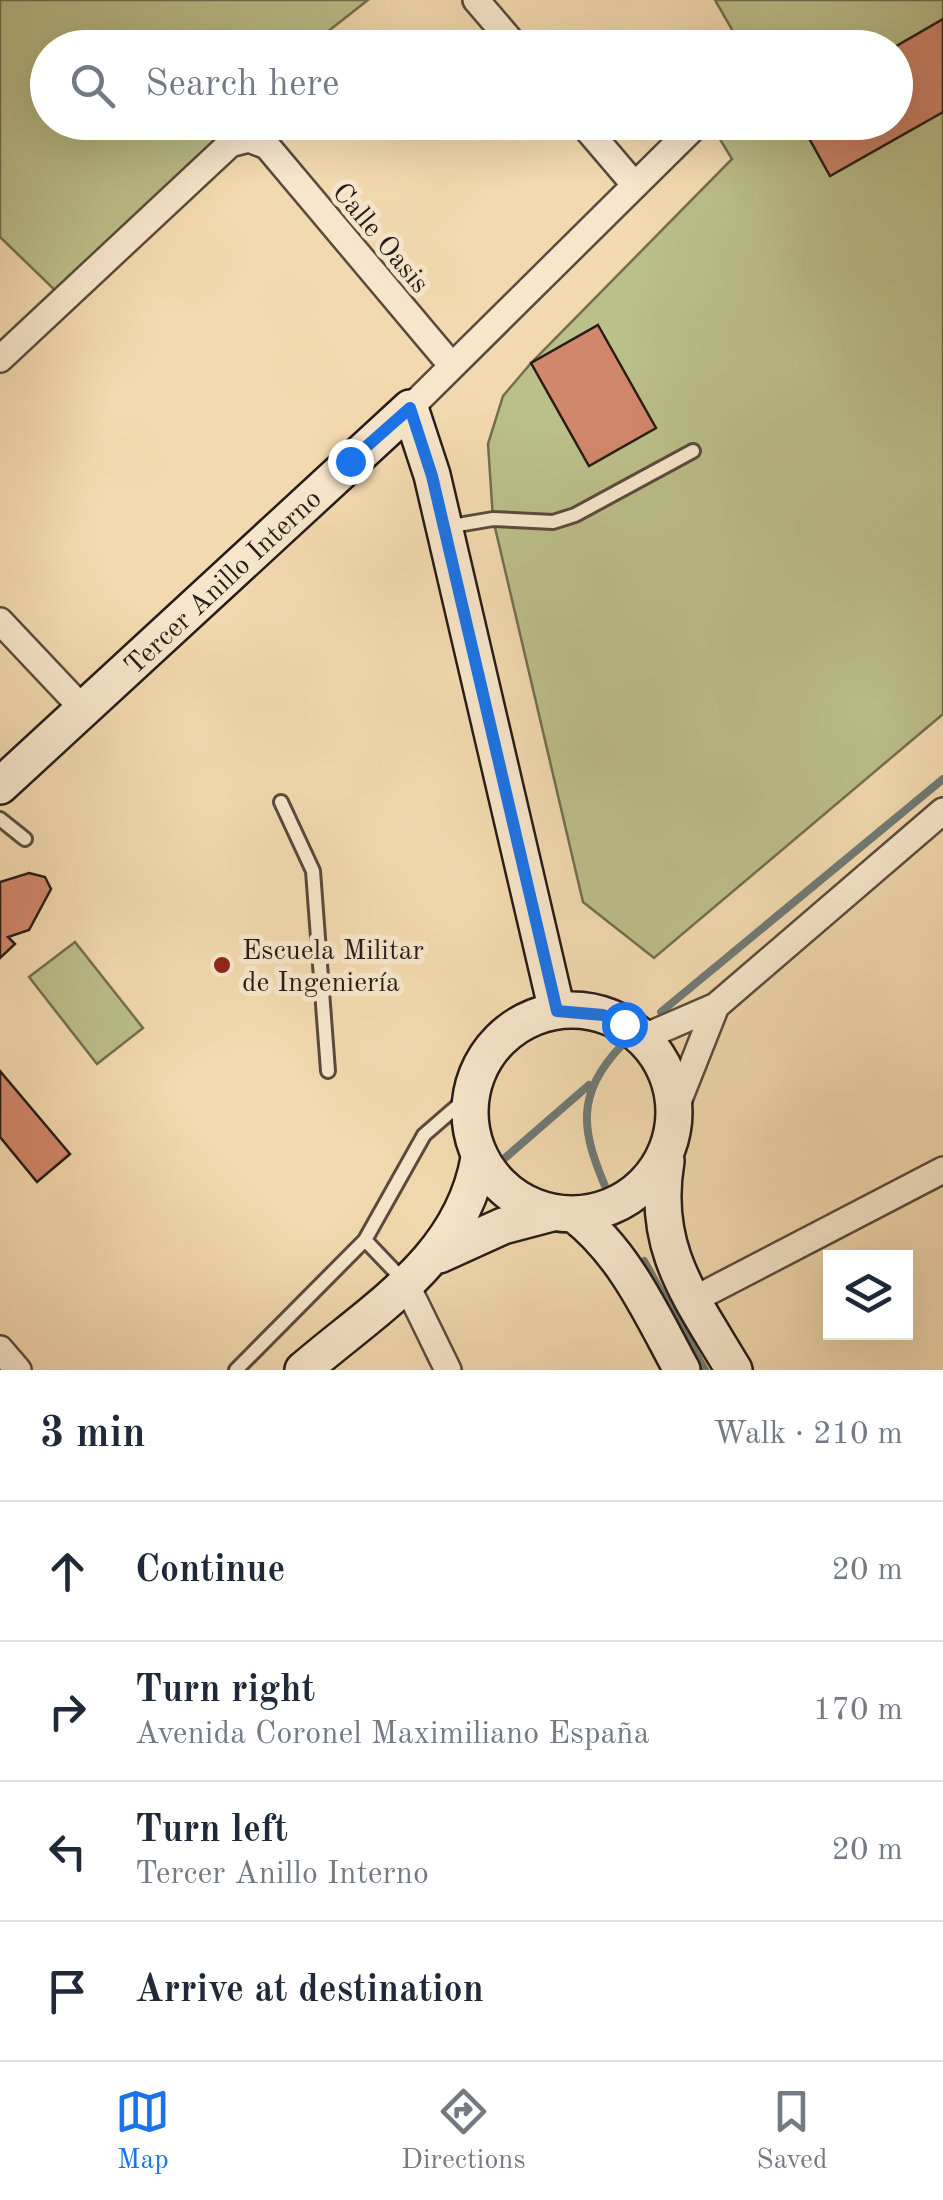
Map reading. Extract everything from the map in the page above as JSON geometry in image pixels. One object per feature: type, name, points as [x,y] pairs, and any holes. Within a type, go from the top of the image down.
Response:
[{"type":"street","points":[[476,0],[502,30]]},
{"type":"street","name":"Calle Oasis","points":[[0,359],[230,144],[245,140]]},
{"type":"street","name":"Calle Oasis","points":[[251,140],[266,146],[452,366]]},
{"type":"street","points":[[596,140],[633,183]]},
{"type":"street","name":"Tercer Anillo Interno","points":[[0,786],[410,408],[680,140]]},
{"type":"street","points":[[410,408],[443,528],[557,1011]]},
{"type":"street","points":[[0,621],[83,710]]},
{"type":"street","points":[[642,1038],[716,1006],[943,811]]},
{"type":"street","points":[[676,1107],[716,1006]]},
{"type":"street","points":[[682,1370],[616,1257],[595,1230],[511,1192],[479,1158],[470,1128],[470,1095],[480,1065],[500,1039],[526,1020],[557,1011],[603,1015],[642,1038],[670,1080],[676,1107],[674,1135],[659,1202],[665,1240],[692,1300],[734,1370]]},
{"type":"street","points":[[303,1370],[434,1258],[465,1212],[479,1158]]},
{"type":"street","points":[[434,1258],[503,1226],[626,1200],[666,1161]]},
{"type":"street","points":[[692,1300],[943,1170]]},
{"type":"street","points":[[406,1282],[448,1370]]},
{"type":"street","points":[[0,1349],[18,1370]]},
{"type":"lane","points":[[443,528],[493,519],[553,522],[575,515],[693,451]]},
{"type":"lane","points":[[282,802],[313,872],[328,1071]]},
{"type":"lane","points":[[0,819],[24,839]]},
{"type":"lane","points":[[236,1370],[366,1240],[392,1184],[424,1135],[470,1095]]},
{"type":"lane","points":[[366,1240],[406,1282]]},
{"type":"green space","points":[[0,0],[368,0],[330,30],[30,30],[30,140],[217,140],[62,297],[0,237]]},
{"type":"green space","points":[[715,0],[943,0],[943,714],[654,958],[583,902],[493,519],[488,444],[503,396],[531,363],[732,159],[720,140],[913,140],[913,30],[732,30]]},
{"type":"green space","points":[[75,942],[143,1028],[97,1064],[29,977]]},
{"type":"building","points":[[943,19],[943,112],[913,129],[913,36]]},
{"type":"building","points":[[810,140],[894,140],[830,176]]},
{"type":"building","points":[[598,325],[656,428],[589,466],[531,363]]},
{"type":"building","points":[[29,873],[45,877],[51,889],[29,930],[8,937],[15,944],[0,958],[0,882]]},
{"type":"building","points":[[0,1071],[70,1154],[37,1182],[0,1137]]},
{"type":"waterway","points":[[661,1012],[943,779]]},
{"type":"waterway","points":[[608,1193],[592,1151],[587,1114],[596,1080],[623,1044]]},
{"type":"waterway","points":[[505,1158],[589,1085]]},
{"type":"waterway","points":[[644,1261],[705,1370]]},
{"type":"place","name":"Escuela Militar de Ingeniería","points":[[222,965]]},
{"type":"route","points":[[350,461],[410,408],[432,476],[557,1011],[603,1015],[624,1024]]}]
